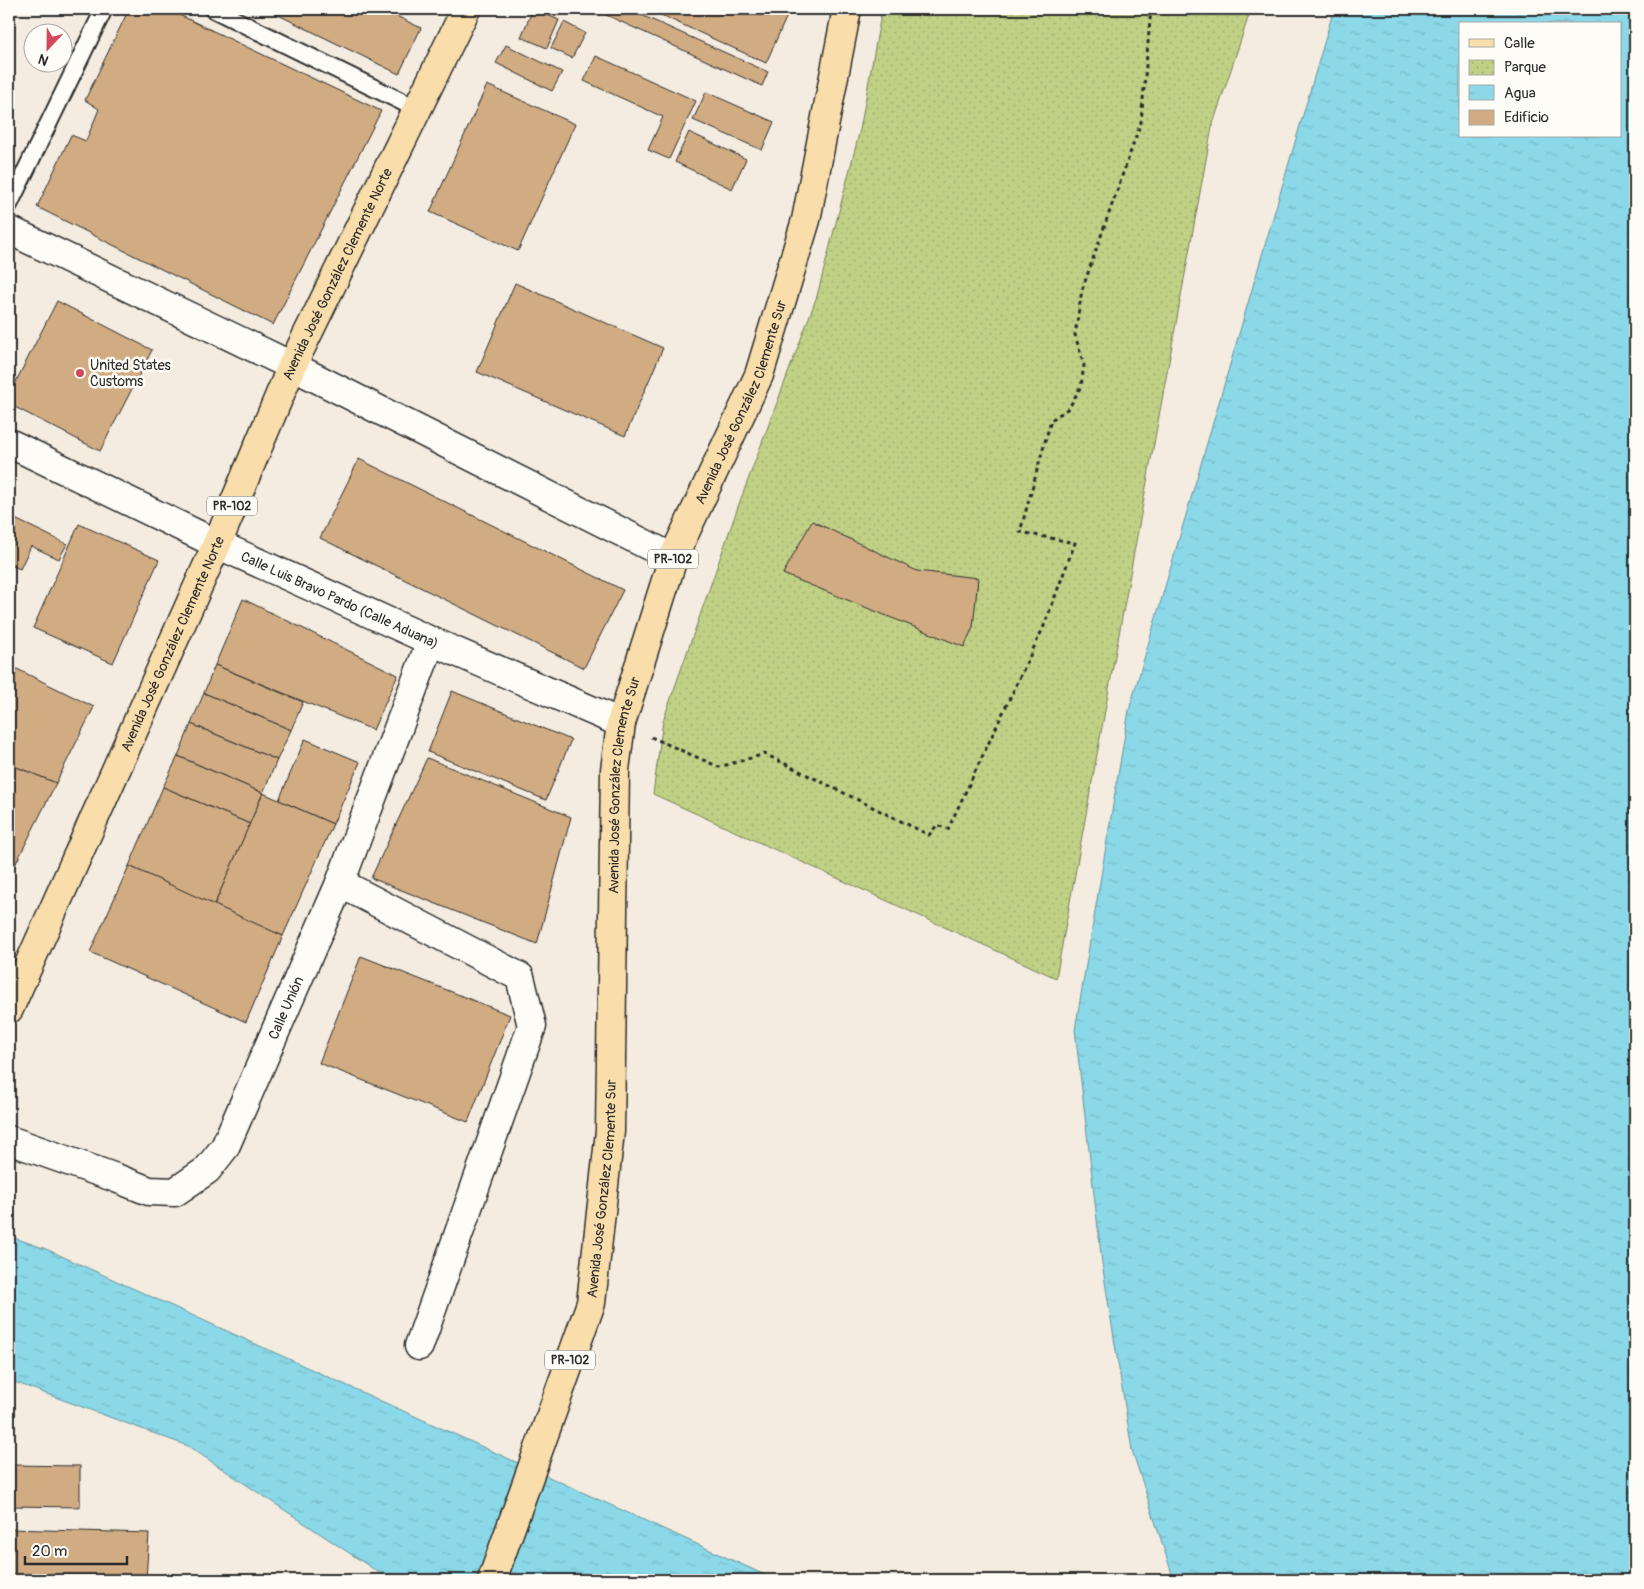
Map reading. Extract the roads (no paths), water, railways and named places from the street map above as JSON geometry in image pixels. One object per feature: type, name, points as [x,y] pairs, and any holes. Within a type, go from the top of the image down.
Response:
[{"type":"main road","name":"Avenida José González Clemente Norte","points":[[9,1009],[216,544],[292,366],[466,9]]},
{"type":"main road","name":"Avenida José González Clemente Sur","points":[[492,1580],[591,1303],[610,1131],[615,770],[621,723],[673,558],[759,375],[806,220],[847,9]]},
{"type":"street","points":[[9,230],[292,366],[673,558]]},
{"type":"street","name":"Calle Luis Bravo Pardo (Calle Aduana)","points":[[9,443],[216,544],[431,641],[621,723]]},
{"type":"street","name":"Calle Unión","points":[[9,1140],[150,1191],[175,1192],[207,1170],[225,1147],[340,883],[431,641]]},
{"type":"street","points":[[340,883],[520,977],[532,1026],[419,1346]]},
{"type":"lane","points":[[9,205],[104,9]]},
{"type":"lane","points":[[213,9],[417,109]]},
{"type":"water","points":[[1334,9],[1635,9],[1635,1580],[1174,1580],[1132,1450],[1102,1263],[1075,1030],[1129,710]]},
{"type":"water","points":[[9,1236],[46,1249],[776,1580],[390,1580],[188,1446],[9,1380]]},
{"type":"place","name":"United States Customs","points":[[80,373]]}]
